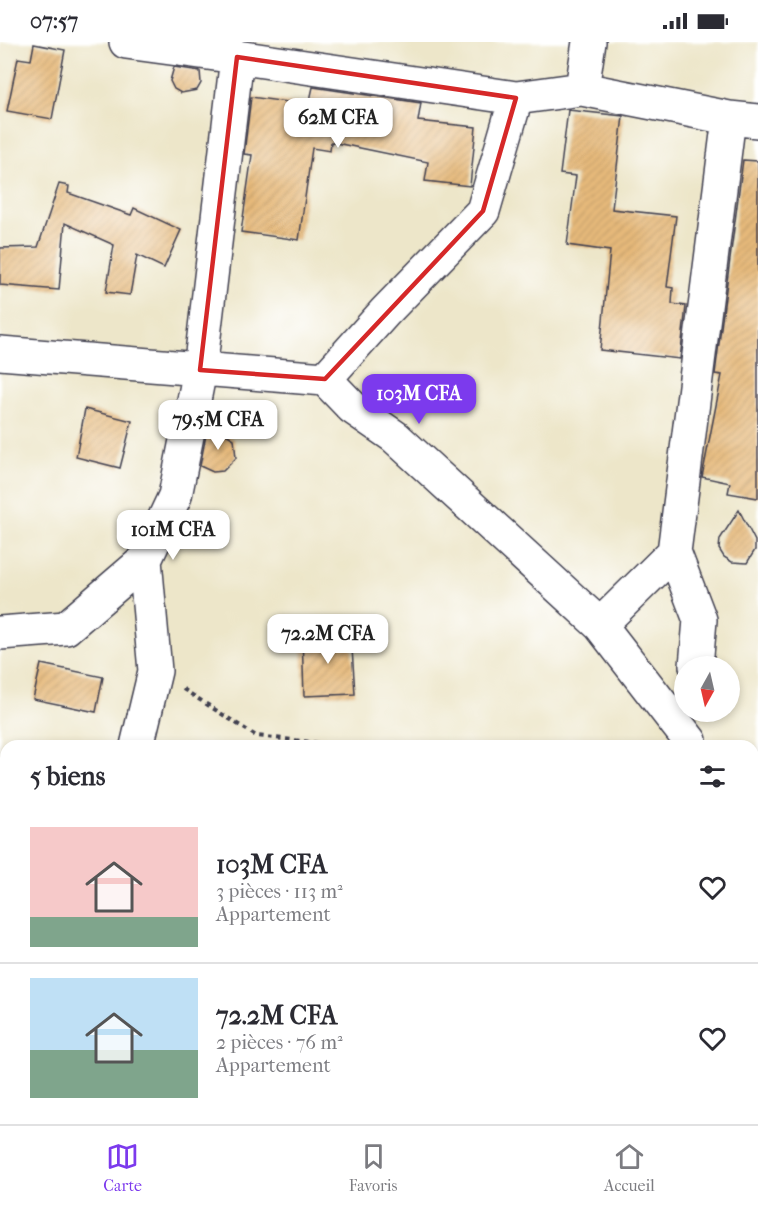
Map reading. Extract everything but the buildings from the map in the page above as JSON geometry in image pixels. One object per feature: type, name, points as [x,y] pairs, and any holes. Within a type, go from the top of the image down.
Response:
[{"type":"street","points":[[126,42],[516,98],[582,89],[744,120],[674,552],[700,620],[697,656]]},
{"type":"street","points":[[582,89],[589,42]]},
{"type":"street","points":[[0,633],[66,628],[145,560],[175,496],[200,370],[237,57]]},
{"type":"street","points":[[325,379],[385,312],[483,211],[516,98]]},
{"type":"street","points":[[0,353],[325,379],[353,408],[395,437],[600,625],[690,733]]},
{"type":"street","points":[[600,625],[674,552]]},
{"type":"street","points":[[138,740],[155,671],[145,560]]},
{"type":"path","points":[[155,671],[256,736],[293,740]]},
{"type":"highlighted area","points":[[237,57],[516,98],[483,211],[325,379],[200,370]]}]
